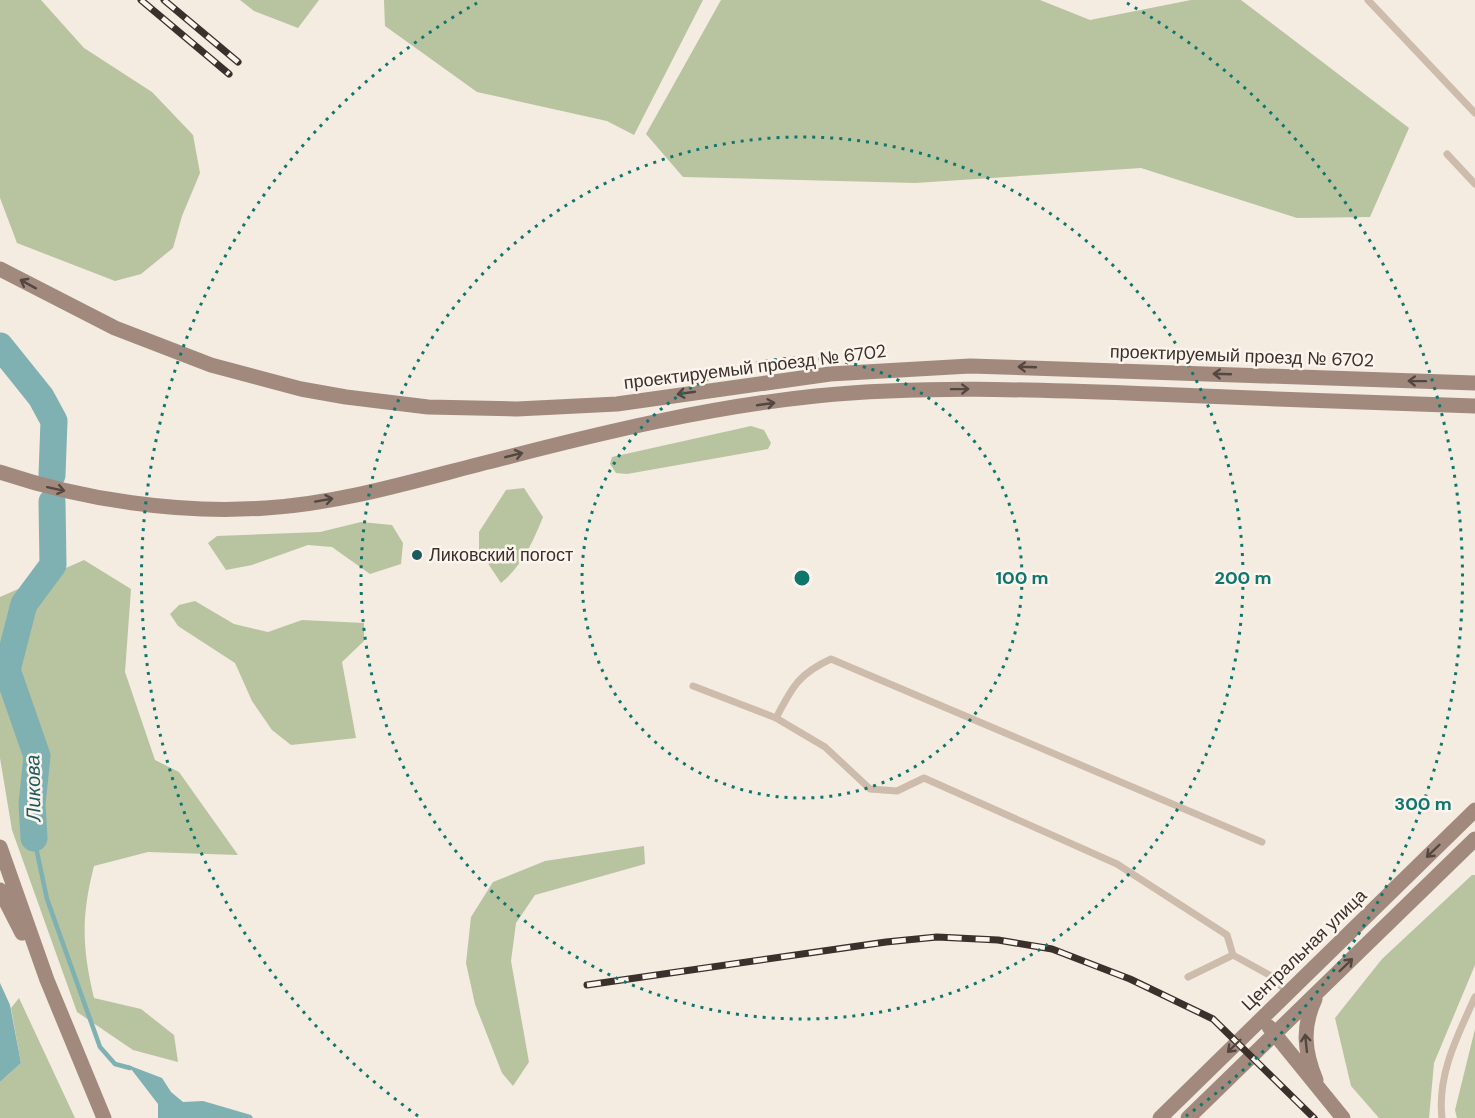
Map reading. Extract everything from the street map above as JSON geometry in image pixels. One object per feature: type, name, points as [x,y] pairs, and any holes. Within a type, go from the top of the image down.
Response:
[{"type":"main road","name":"проектируемый проезд № 6702","points":[[0,269],[115,328],[170,350],[255,378],[346,398],[428,407],[517,409],[617,404],[830,374],[970,366],[1475,383]]},
{"type":"main road","name":"проектируемый проезд № 6702","points":[[0,472],[45,486],[122,500],[200,509],[266,508],[365,493],[558,444],[697,413],[846,394],[990,388],[1475,406]]},
{"type":"main road","name":"Центральная улица","points":[[1160,1118],[1475,810]]},
{"type":"main road","points":[[1188,1118],[1472,843]]},
{"type":"main road","points":[[0,847],[47,980],[104,1118]]},
{"type":"main road","points":[[0,890],[47,980]]},
{"type":"main road","points":[[1318,992],[1306,1021],[1305,1038],[1310,1067],[1321,1094]]},
{"type":"main road","points":[[1268,1012],[1268,1024],[1274,1035],[1342,1118]]},
{"type":"lane","points":[[1368,0],[1475,113]]},
{"type":"lane","points":[[1447,153],[1475,184]]},
{"type":"lane","points":[[776,718],[795,682],[813,667],[831,659],[1262,842]]},
{"type":"lane","points":[[693,686],[776,718],[825,747],[870,789],[897,791],[924,778],[1117,864],[1227,935],[1233,955],[1271,976],[1288,993]]},
{"type":"lane","points":[[1188,977],[1233,955]]},
{"type":"lane","points":[[1442,1118],[1441,1096],[1451,1050],[1475,996]]},
{"type":"green space","points":[[0,0],[41,0],[84,48],[152,92],[193,135],[200,173],[182,216],[173,248],[141,274],[115,281],[17,243],[0,198]]},
{"type":"green space","points":[[240,0],[319,0],[298,28],[254,11]]},
{"type":"green space","points":[[384,0],[703,0],[634,135],[607,121],[477,92],[385,26]]},
{"type":"green space","points":[[721,0],[1040,0],[1090,20],[1191,0],[1241,0],[1409,128],[1370,217],[1297,218],[1141,168],[915,183],[683,177],[646,134]]},
{"type":"green space","points":[[751,426],[764,430],[771,443],[768,449],[627,474],[616,473],[610,464],[612,457]]},
{"type":"green space","points":[[524,488],[543,517],[526,553],[501,583],[479,550],[479,532],[506,490]]},
{"type":"green space","points":[[361,522],[392,525],[403,543],[401,564],[370,574],[332,547],[308,545],[252,565],[226,570],[208,543],[217,536],[320,532]]},
{"type":"green space","points":[[84,560],[131,589],[125,672],[155,760],[179,772],[238,855],[148,852],[94,866],[85,917],[85,947],[94,998],[141,1009],[174,1035],[178,1062],[133,1050],[77,1012],[12,830],[0,758],[0,597]]},
{"type":"green space","points":[[195,601],[234,624],[268,632],[302,620],[364,623],[364,641],[342,662],[356,738],[291,745],[272,730],[252,701],[235,663],[178,626],[170,614],[179,605]]},
{"type":"green space","points":[[644,846],[645,864],[535,895],[516,923],[511,961],[529,1062],[513,1086],[502,1073],[475,1004],[466,963],[471,917],[493,882],[545,861]]},
{"type":"green space","points":[[1472,875],[1475,875],[1475,965],[1434,1063],[1429,1118],[1379,1118],[1351,1086],[1335,1018],[1382,959]]},
{"type":"green space","points":[[19,998],[75,1118],[0,1118],[0,1082],[21,1063],[11,1008]]},
{"type":"green space","points":[[1475,1029],[1475,1118],[1457,1118],[1455,1110]]},
{"type":"water","points":[[0,983],[10,1005],[21,1063],[0,1082]]},
{"type":"water","points":[[128,1065],[162,1078],[171,1092],[183,1102],[203,1101],[251,1115],[253,1118],[158,1118],[158,1104]]},
{"type":"waterway","name":"Ликова","points":[[0,346],[41,397],[54,421],[52,475]]},
{"type":"waterway","name":"Ликова","points":[[34,838],[32,804],[37,756],[7,670],[24,604],[53,565],[52,502]]},
{"type":"waterway","points":[[34,838],[47,899],[100,1047],[115,1064],[130,1068]]},
{"type":"railway","points":[[141,0],[229,74]]},
{"type":"railway","points":[[164,0],[238,62]]},
{"type":"railway","points":[[587,985],[886,942],[937,937],[998,940],[1052,949],[1130,979],[1213,1019],[1314,1118]]},
{"type":"place","name":"Ликовский погост","points":[[417,555]]}]
